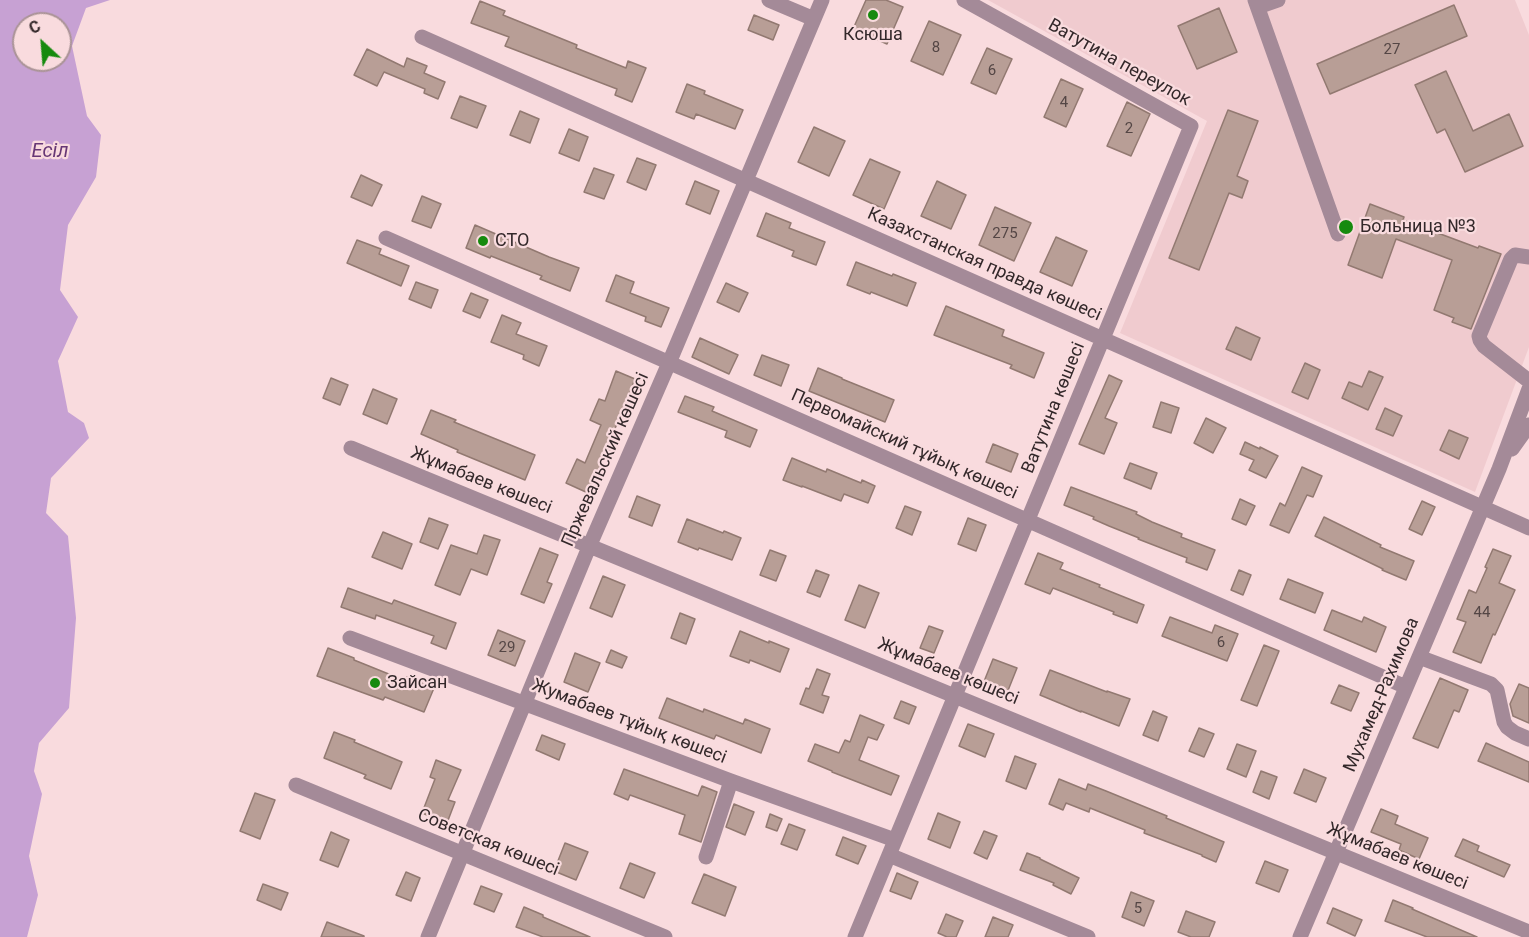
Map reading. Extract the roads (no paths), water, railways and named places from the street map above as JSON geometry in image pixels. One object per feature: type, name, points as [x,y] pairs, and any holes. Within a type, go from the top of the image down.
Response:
[{"type":"street","points":[[769,0],[814,19]]},
{"type":"street","name":"Пржевальский көшесі","points":[[428,937],[589,546],[822,0]]},
{"type":"street","name":"Ватутина переулок","points":[[964,0],[1191,126]]},
{"type":"street","points":[[1278,0],[1256,3],[1338,234]]},
{"type":"street","name":"Казахстанская правда көшесі","points":[[423,37],[1529,528]]},
{"type":"street","name":"Ватутина көшесі","points":[[855,937],[1191,126]]},
{"type":"street","name":"Первомайский тұйық көшесі","points":[[386,238],[1406,687]]},
{"type":"street","points":[[1529,257],[1515,255],[1511,259],[1479,336],[1484,346],[1529,381]]},
{"type":"street","points":[[1499,469],[1529,389]]},
{"type":"street","points":[[1499,469],[1529,425]]},
{"type":"street","name":"Жұмабаев көшесі","points":[[351,448],[1529,932]]},
{"type":"street","name":"Мухамед-Рахимова","points":[[1300,937],[1499,469]]},
{"type":"street","name":"Жумабаев тұйық көшесі","points":[[350,638],[731,781],[892,848],[1088,937]]},
{"type":"street","points":[[1419,657],[1491,684],[1497,690],[1504,722],[1515,733],[1529,739]]},
{"type":"street","points":[[706,857],[731,781]]},
{"type":"street","name":"Советская көшесі","points":[[296,785],[665,937]]},
{"type":"water","name":"Есіл","points":[[0,0],[110,0],[86,8],[72,46],[87,116],[101,135],[96,177],[68,225],[60,290],[78,317],[58,361],[68,412],[84,423],[89,438],[51,478],[46,513],[68,536],[76,618],[69,708],[39,743],[34,771],[42,794],[29,856],[38,895],[27,937],[0,937]]},
{"type":"place","name":"Ксюша","points":[[873,15]]},
{"type":"place","name":"Больница №3","points":[[1346,227]]},
{"type":"place","name":"СТО","points":[[483,241]]},
{"type":"place","name":"Зайсан","points":[[375,683]]}]
